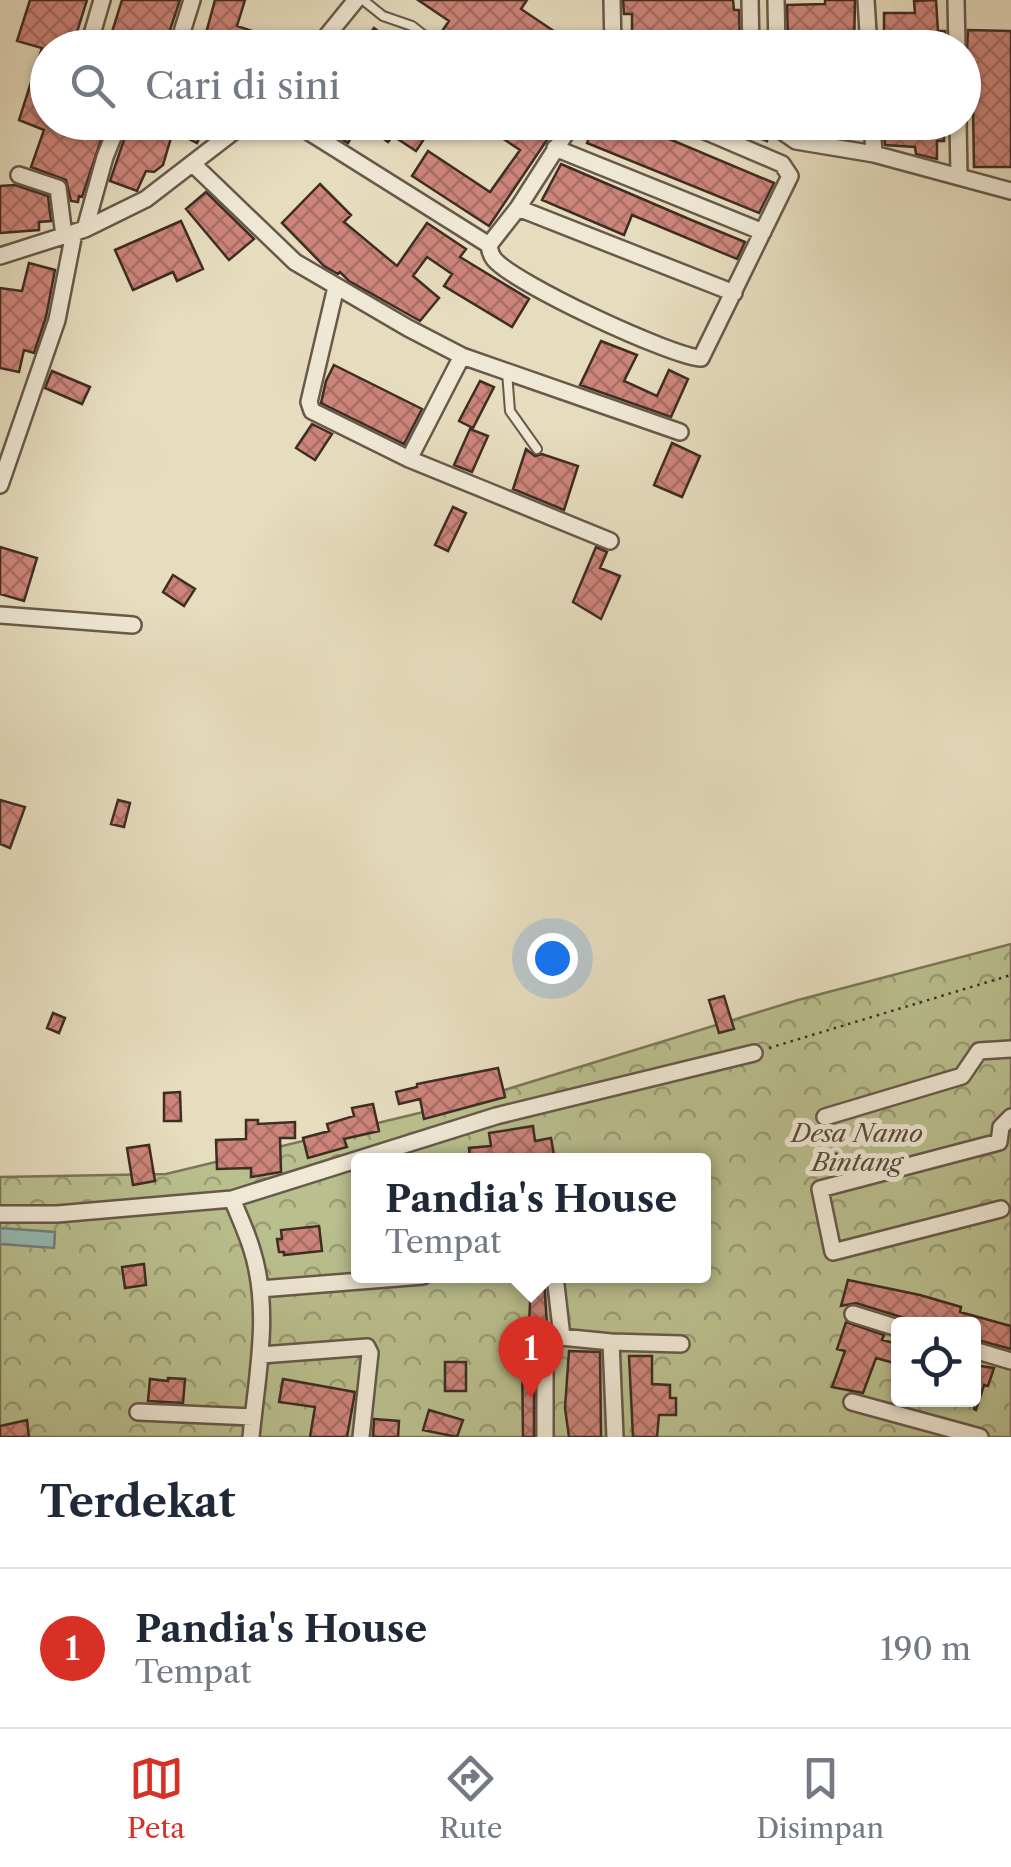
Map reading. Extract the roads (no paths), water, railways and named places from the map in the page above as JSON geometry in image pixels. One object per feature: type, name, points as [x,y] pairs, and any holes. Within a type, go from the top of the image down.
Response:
[{"type":"street","points":[[93,30],[102,0]]},
{"type":"street","points":[[183,30],[192,0]]},
{"type":"street","points":[[332,30],[356,0]]},
{"type":"street","points":[[612,0],[613,30]]},
{"type":"street","points":[[750,0],[751,30]]},
{"type":"street","points":[[776,0],[777,30]]},
{"type":"street","points":[[866,0],[867,30]]},
{"type":"street","points":[[956,0],[957,30]]},
{"type":"street","points":[[0,484],[56,320],[74,233],[111,140]]},
{"type":"street","points":[[0,256],[74,233],[146,199],[224,140]]},
{"type":"street","points":[[323,140],[489,245]]},
{"type":"street","points":[[561,140],[518,208],[489,245],[491,257],[554,300],[695,358],[704,356],[789,182],[786,168],[724,140]]},
{"type":"street","points":[[794,140],[874,154],[1011,191]]},
{"type":"street","points":[[873,140],[874,154]]},
{"type":"street","points":[[958,140],[958,175]]},
{"type":"street","points":[[555,148],[763,232]]},
{"type":"street","points":[[194,165],[295,262],[336,287],[462,356],[680,432]]},
{"type":"street","points":[[19,174],[58,188],[74,233]]},
{"type":"street","points":[[518,208],[734,293]]},
{"type":"street","points":[[336,287],[310,409],[409,458],[610,540]]},
{"type":"street","points":[[409,458],[462,356]]},
{"type":"street","points":[[0,615],[133,625]]},
{"type":"street","points":[[825,1117],[962,1076],[979,1051],[1011,1049]]},
{"type":"street","points":[[378,1153],[496,1116],[754,1052]]},
{"type":"street","points":[[1002,1209],[833,1252],[820,1189],[999,1142],[1002,1128],[1011,1117]]},
{"type":"street","points":[[0,1214],[57,1214],[232,1199],[351,1162]]},
{"type":"street","points":[[232,1199],[253,1252],[260,1289],[260,1356],[251,1437]]},
{"type":"street","points":[[260,1289],[351,1282]]},
{"type":"street","points":[[556,1283],[562,1337]]},
{"type":"street","points":[[852,1314],[891,1326]]},
{"type":"street","points":[[545,1437],[546,1340],[550,1336],[681,1344]]},
{"type":"street","points":[[611,1342],[615,1437]]},
{"type":"street","points":[[260,1356],[366,1347],[370,1353],[361,1437]]},
{"type":"street","points":[[981,1352],[1011,1361]]},
{"type":"street","points":[[852,1402],[980,1437]]},
{"type":"street","points":[[138,1412],[253,1417]]},
{"type":"lane","points":[[364,0],[383,16],[417,30]]},
{"type":"lane","points":[[507,372],[510,410],[538,449]]},
{"type":"water","points":[[0,1228],[55,1232],[54,1248],[0,1244]]},
{"type":"place","name":"Pandia's House","points":[[531,1398]]},
{"type":"park label","name":"Desa Namo Bintang","points":[[857,1148]]}]
